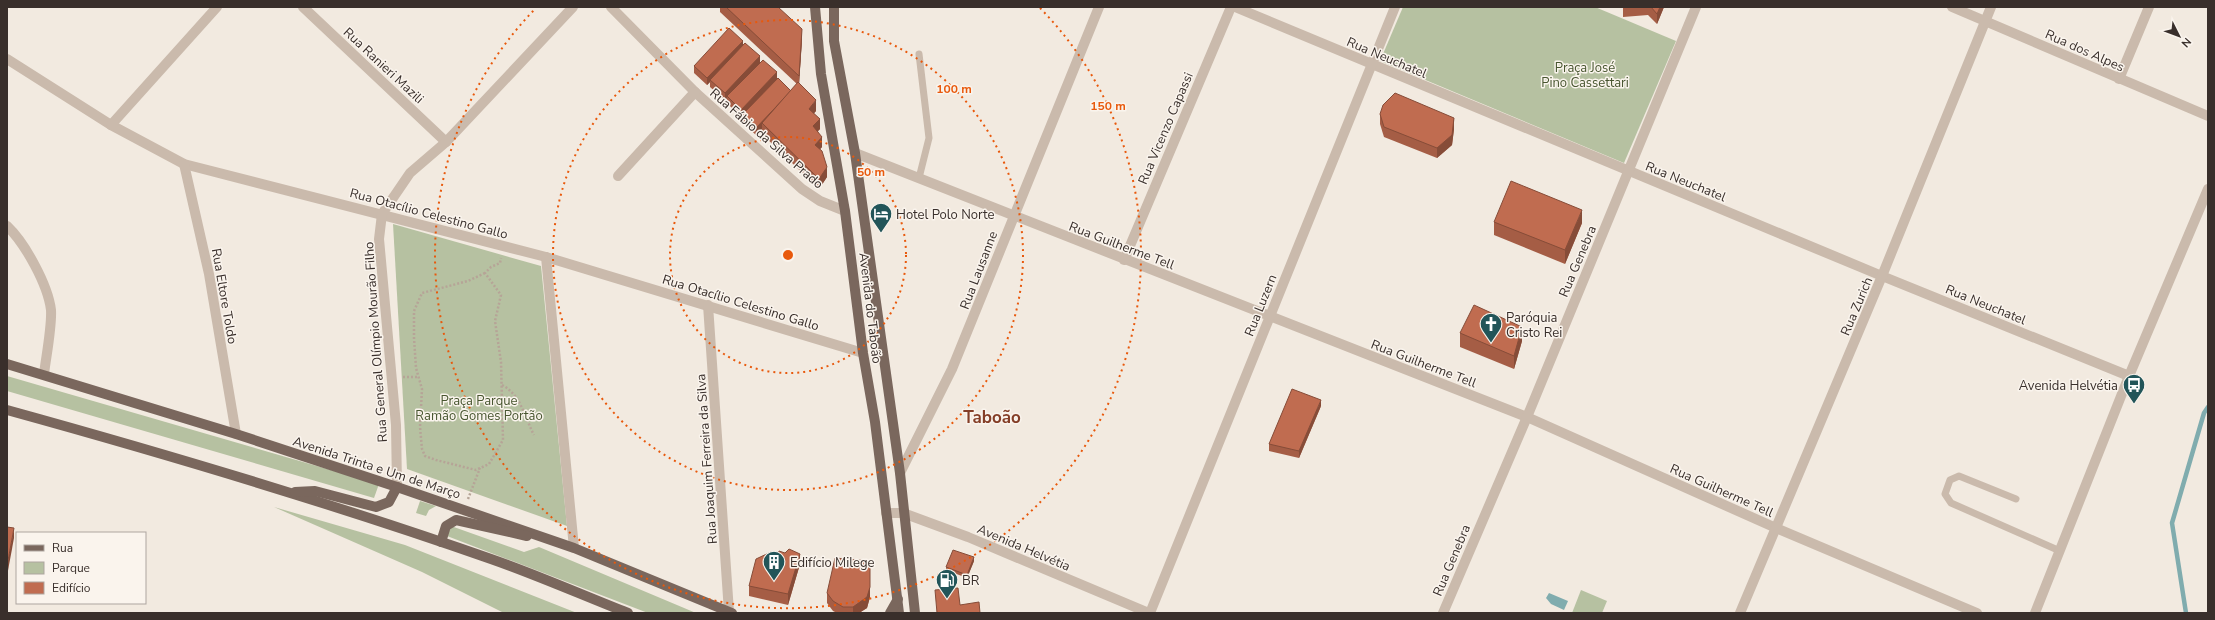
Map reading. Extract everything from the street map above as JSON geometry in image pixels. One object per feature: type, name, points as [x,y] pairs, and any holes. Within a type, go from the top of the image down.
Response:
[{"type":"main road","name":"Avenida do Taboão","points":[[815,7],[820,74],[845,211],[863,353],[875,422],[899,613]]},
{"type":"main road","name":"Avenida do Taboão","points":[[834,7],[834,41],[855,153],[900,473],[903,513],[915,613]]},
{"type":"main road","name":"Avenida Trinta e Um de Março","points":[[7,364],[44,374],[236,434],[397,487],[574,548],[731,612]]},
{"type":"main road","points":[[7,410],[198,463],[441,542],[492,560],[628,613]]},
{"type":"main road","points":[[287,492],[315,491],[376,507],[389,502],[397,487]]},
{"type":"main road","points":[[441,542],[446,526],[456,520],[514,535],[545,538]]},
{"type":"main road","points":[[890,613],[898,599]]},
{"type":"street","points":[[111,125],[217,7]]},
{"type":"street","name":"Rua Ranieri Mazili","points":[[303,7],[446,142]]},
{"type":"street","name":"Rua General Olímpio Mourão Filho","points":[[397,487],[396,424],[379,239],[382,214],[410,173],[446,142],[573,7]]},
{"type":"street","name":"Rua Fábio da Silva Prado","points":[[611,7],[695,92],[802,189],[820,202],[845,211]]},
{"type":"street","name":"Rua Lausanne","points":[[900,473],[952,369],[1099,7]]},
{"type":"street","name":"Rua Vicenzo Capassi","points":[[1124,260],[1231,7]]},
{"type":"street","name":"Rua Neuchatel","points":[[1235,7],[1882,276],[2129,376]]},
{"type":"street","name":"Rua Luzern","points":[[1150,613],[1395,7]]},
{"type":"street","name":"Rua Genebra","points":[[1443,613],[1527,417],[1696,7]]},
{"type":"street","name":"Rua dos Alpes","points":[[1952,7],[1986,20],[2208,116]]},
{"type":"street","name":"Rua Zurich","points":[[1740,613],[1882,276],[1991,7]]},
{"type":"street","points":[[2120,79],[2149,7]]},
{"type":"street","name":"Rua Otacílio Celestino Gallo","points":[[7,59],[111,125],[184,164],[546,257],[863,353]]},
{"type":"street","name":"Rua Fábio da Silva Prado","points":[[618,176],[695,92]]},
{"type":"street","name":"Rua Guilherme Tell","points":[[855,153],[1124,260],[1527,417],[1776,528],[1977,613]]},
{"type":"street","name":"Rua Eltore Toldo","points":[[184,164],[209,274],[236,434]]},
{"type":"street","points":[[2035,613],[2129,376],[2208,189]]},
{"type":"street","points":[[7,226],[15,234],[42,281],[51,310],[44,374]]},
{"type":"street","points":[[546,257],[574,548]]},
{"type":"street","name":"Rua Joaquim Ferreira da Silva","points":[[708,305],[731,612]]},
{"type":"street","name":"Avenida Helvétia","points":[[886,513],[903,513],[968,538],[1150,613]]},
{"type":"lane","points":[[918,178],[929,138],[919,54]]},
{"type":"lane","points":[[2016,499],[1959,476],[1950,480],[1945,494],[1951,503],[2060,551]]},
{"type":"path","points":[[485,273],[501,295],[495,321],[501,362],[503,440],[489,464],[480,468],[470,469],[426,456],[422,449],[420,427],[422,389],[416,368],[414,311],[422,293],[468,281],[485,273],[491,266],[500,263],[506,247]]},
{"type":"path","points":[[502,385],[509,388],[520,401],[526,422],[534,435]]},
{"type":"path","points":[[463,510],[480,468]]},
{"type":"green space","name":"Praça José Pino Cassettari","points":[[1403,7],[1595,7],[1676,41],[1624,163],[1380,61]]},
{"type":"green space","name":"Praça Parque Ramão Gomes Portão","points":[[393,224],[541,266],[567,526],[407,469]]},
{"type":"green space","points":[[7,376],[379,484],[374,498],[7,391]]},
{"type":"green space","points":[[420,501],[436,506],[429,510],[426,516],[416,513]]},
{"type":"green space","points":[[274,507],[405,545],[577,613],[504,613],[422,572]]},
{"type":"green space","points":[[451,526],[524,552],[539,547],[696,613],[648,613],[447,536]]},
{"type":"green space","points":[[1581,590],[1607,601],[1602,613],[1572,613]]},
{"type":"water","points":[[1549,593],[1568,601],[1564,610],[1551,604],[1546,598]]},
{"type":"building","points":[[726,7],[778,7],[802,29],[799,76]]},
{"type":"building","points":[[1651,7],[1660,7],[1657,14]]},
{"type":"building","points":[[729,28],[743,41],[707,78],[694,66]]},
{"type":"building","points":[[745,43],[760,56],[725,93],[710,80]]},
{"type":"building","points":[[763,60],[777,72],[741,110],[727,96]]},
{"type":"building","points":[[778,78],[791,91],[756,128],[742,115]]},
{"type":"building","points":[[798,82],[816,100],[809,109],[820,119],[813,126],[822,137],[815,145],[822,151],[827,167],[819,179],[762,123]]},
{"type":"building","points":[[1395,93],[1454,118],[1452,135],[1437,148],[1384,127],[1380,114],[1383,105]]},
{"type":"building","points":[[1511,181],[1582,210],[1565,250],[1494,222]]},
{"type":"building","points":[[1474,305],[1522,327],[1514,356],[1460,333]]},
{"type":"building","points":[[1292,389],[1321,400],[1299,451],[1269,444]]},
{"type":"building","points":[[7,527],[14,528],[7,566]]},
{"type":"building","name":"Edifício Milege","points":[[789,549],[800,554],[788,594],[749,586],[756,559],[771,552],[776,556],[779,551],[785,553]]},
{"type":"building","name":"BR","points":[[953,550],[974,557],[967,575],[946,567]]},
{"type":"building","points":[[835,558],[870,561],[870,587],[867,597],[853,607],[843,607],[833,601],[827,593]]},
{"type":"building","name":"BR","points":[[958,588],[960,605],[979,602],[980,613],[937,613],[935,590]]},
{"type":"waterway","points":[[2186,613],[2172,523],[2204,413],[2208,407]]},
{"type":"place","name":"Hotel Polo Norte","points":[[881,234]]},
{"type":"place","name":"Paróquia Cristo Rei","points":[[1491,344]]},
{"type":"place","name":"Avenida Helvétia","points":[[2134,404]]},
{"type":"place","name":"Edifício Milege","points":[[774,582]]},
{"type":"place","name":"BR","points":[[947,600]]},
{"type":"district","name":"Taboão","points":[[992,417]]}]
